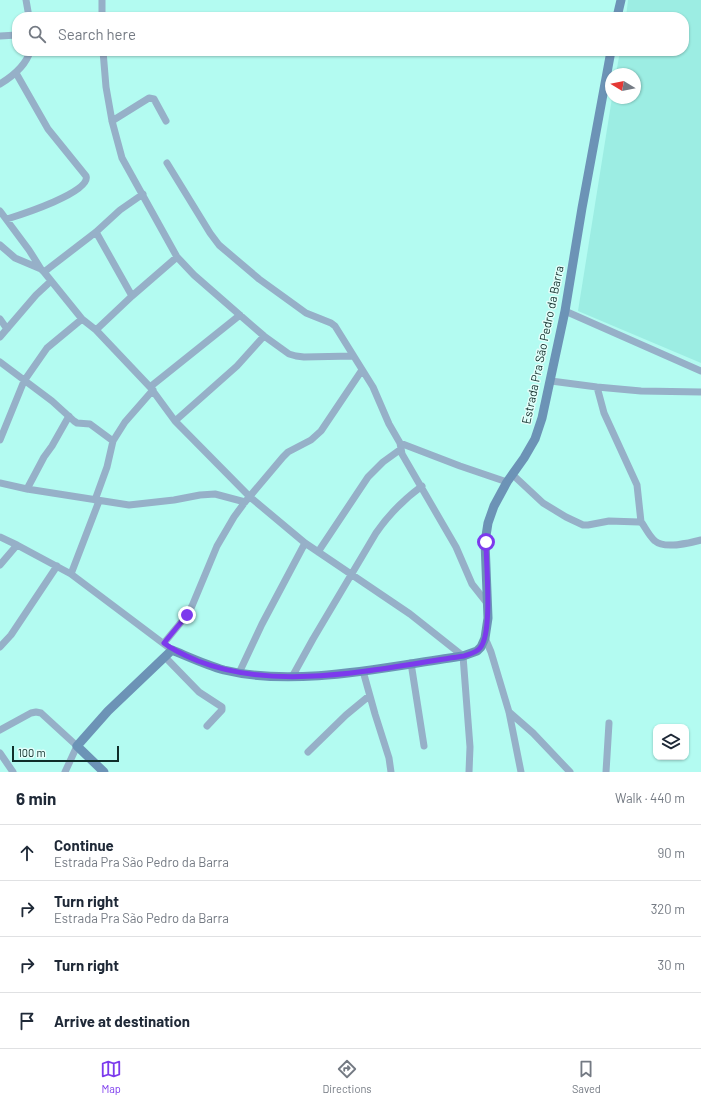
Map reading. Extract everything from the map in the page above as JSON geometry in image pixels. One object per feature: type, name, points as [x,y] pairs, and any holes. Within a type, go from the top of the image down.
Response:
[{"type":"street","points":[[26,0],[28,12]]},
{"type":"street","points":[[102,0],[102,12]]},
{"type":"street","points":[[618,12],[620,0]]},
{"type":"street","points":[[0,36],[12,35]]},
{"type":"street","points":[[0,84],[16,73],[29,56]]},
{"type":"street","points":[[103,56],[106,87],[112,121],[122,158],[176,257],[264,336],[289,354],[296,356],[353,356]]},
{"type":"street","name":"Estrada Pra São Pedro da Barra","points":[[486,638],[488,618],[486,533],[494,506],[507,482],[524,458],[535,438],[542,418],[565,311],[610,56]]},
{"type":"street","points":[[7,219],[63,198],[74,192],[86,182],[87,179],[48,129],[16,73]]},
{"type":"street","points":[[112,121],[149,98],[154,99],[166,121]]},
{"type":"street","points":[[167,163],[210,234],[219,245],[259,279],[295,306],[306,313],[335,326],[373,387],[389,424],[401,446],[404,458],[422,486],[456,547],[472,584],[487,603]]},
{"type":"street","points":[[42,271],[96,232],[120,210],[143,194]]},
{"type":"street","points":[[0,211],[29,250],[42,271],[82,319],[96,330],[152,388],[174,421],[247,499],[305,543],[410,614],[464,656],[470,747],[469,772]]},
{"type":"street","points":[[96,232],[132,296]]},
{"type":"street","points":[[1,247],[15,258],[42,271]]},
{"type":"street","points":[[96,330],[176,257]]},
{"type":"street","points":[[0,337],[36,295],[51,281]]},
{"type":"street","points":[[565,311],[701,370]]},
{"type":"street","points":[[71,574],[97,500],[113,442],[125,422],[152,388],[240,315]]},
{"type":"street","points":[[0,319],[7,329]]},
{"type":"street","points":[[0,440],[24,381],[47,348],[82,319]]},
{"type":"street","points":[[174,421],[237,366],[264,336]]},
{"type":"street","points":[[0,362],[77,423],[88,423],[92,425],[113,442]]},
{"type":"street","points":[[164,643],[187,615],[217,546],[234,517],[247,499],[288,452],[311,440],[321,431],[362,370]]},
{"type":"street","points":[[551,381],[641,391],[701,392]]},
{"type":"street","points":[[597,387],[604,413],[637,485],[641,522],[654,540],[658,543],[687,544],[701,540]]},
{"type":"street","points":[[27,489],[44,457],[69,416]]},
{"type":"street","points":[[401,446],[507,482]]},
{"type":"street","points":[[318,552],[368,477],[401,446]]},
{"type":"street","points":[[513,475],[543,503],[583,525],[609,521],[641,522]]},
{"type":"street","points":[[0,483],[27,489],[136,505],[215,494],[247,499]]},
{"type":"street","points":[[292,677],[351,574],[384,522],[405,498],[422,486]]},
{"type":"street","points":[[0,537],[18,545],[71,574],[172,650],[206,664],[239,673],[292,677],[363,671],[464,656],[477,651],[486,638]]},
{"type":"street","points":[[239,673],[268,612],[305,543]]},
{"type":"street","points":[[0,565],[18,545]]},
{"type":"street","points":[[0,647],[11,635],[57,566]]},
{"type":"street","points":[[486,638],[509,712],[521,772]]},
{"type":"street","points":[[65,772],[77,746],[108,711],[172,650]]},
{"type":"street","points":[[164,657],[200,692],[222,707],[222,710],[207,726]]},
{"type":"street","points":[[411,663],[424,746]]},
{"type":"street","points":[[363,671],[369,696],[389,758],[391,772]]},
{"type":"street","points":[[308,752],[346,715],[369,696]]},
{"type":"street","points":[[509,712],[533,732],[570,772]]},
{"type":"street","points":[[0,730],[31,713],[41,713],[104,772]]},
{"type":"street","points":[[606,772],[609,723]]},
{"type":"street","points":[[0,753],[13,772]]},
{"type":"shaded area","points":[[628,0],[701,0],[701,363],[578,311],[611,104],[641,104],[641,68],[617,68],[619,56],[689,56],[689,12],[627,12]]},
{"type":"route","points":[[187,615],[164,643],[172,650],[189,658],[223,670],[239,673],[292,677],[320,675],[363,671],[464,656],[477,651],[486,638],[488,618],[486,542]]}]
